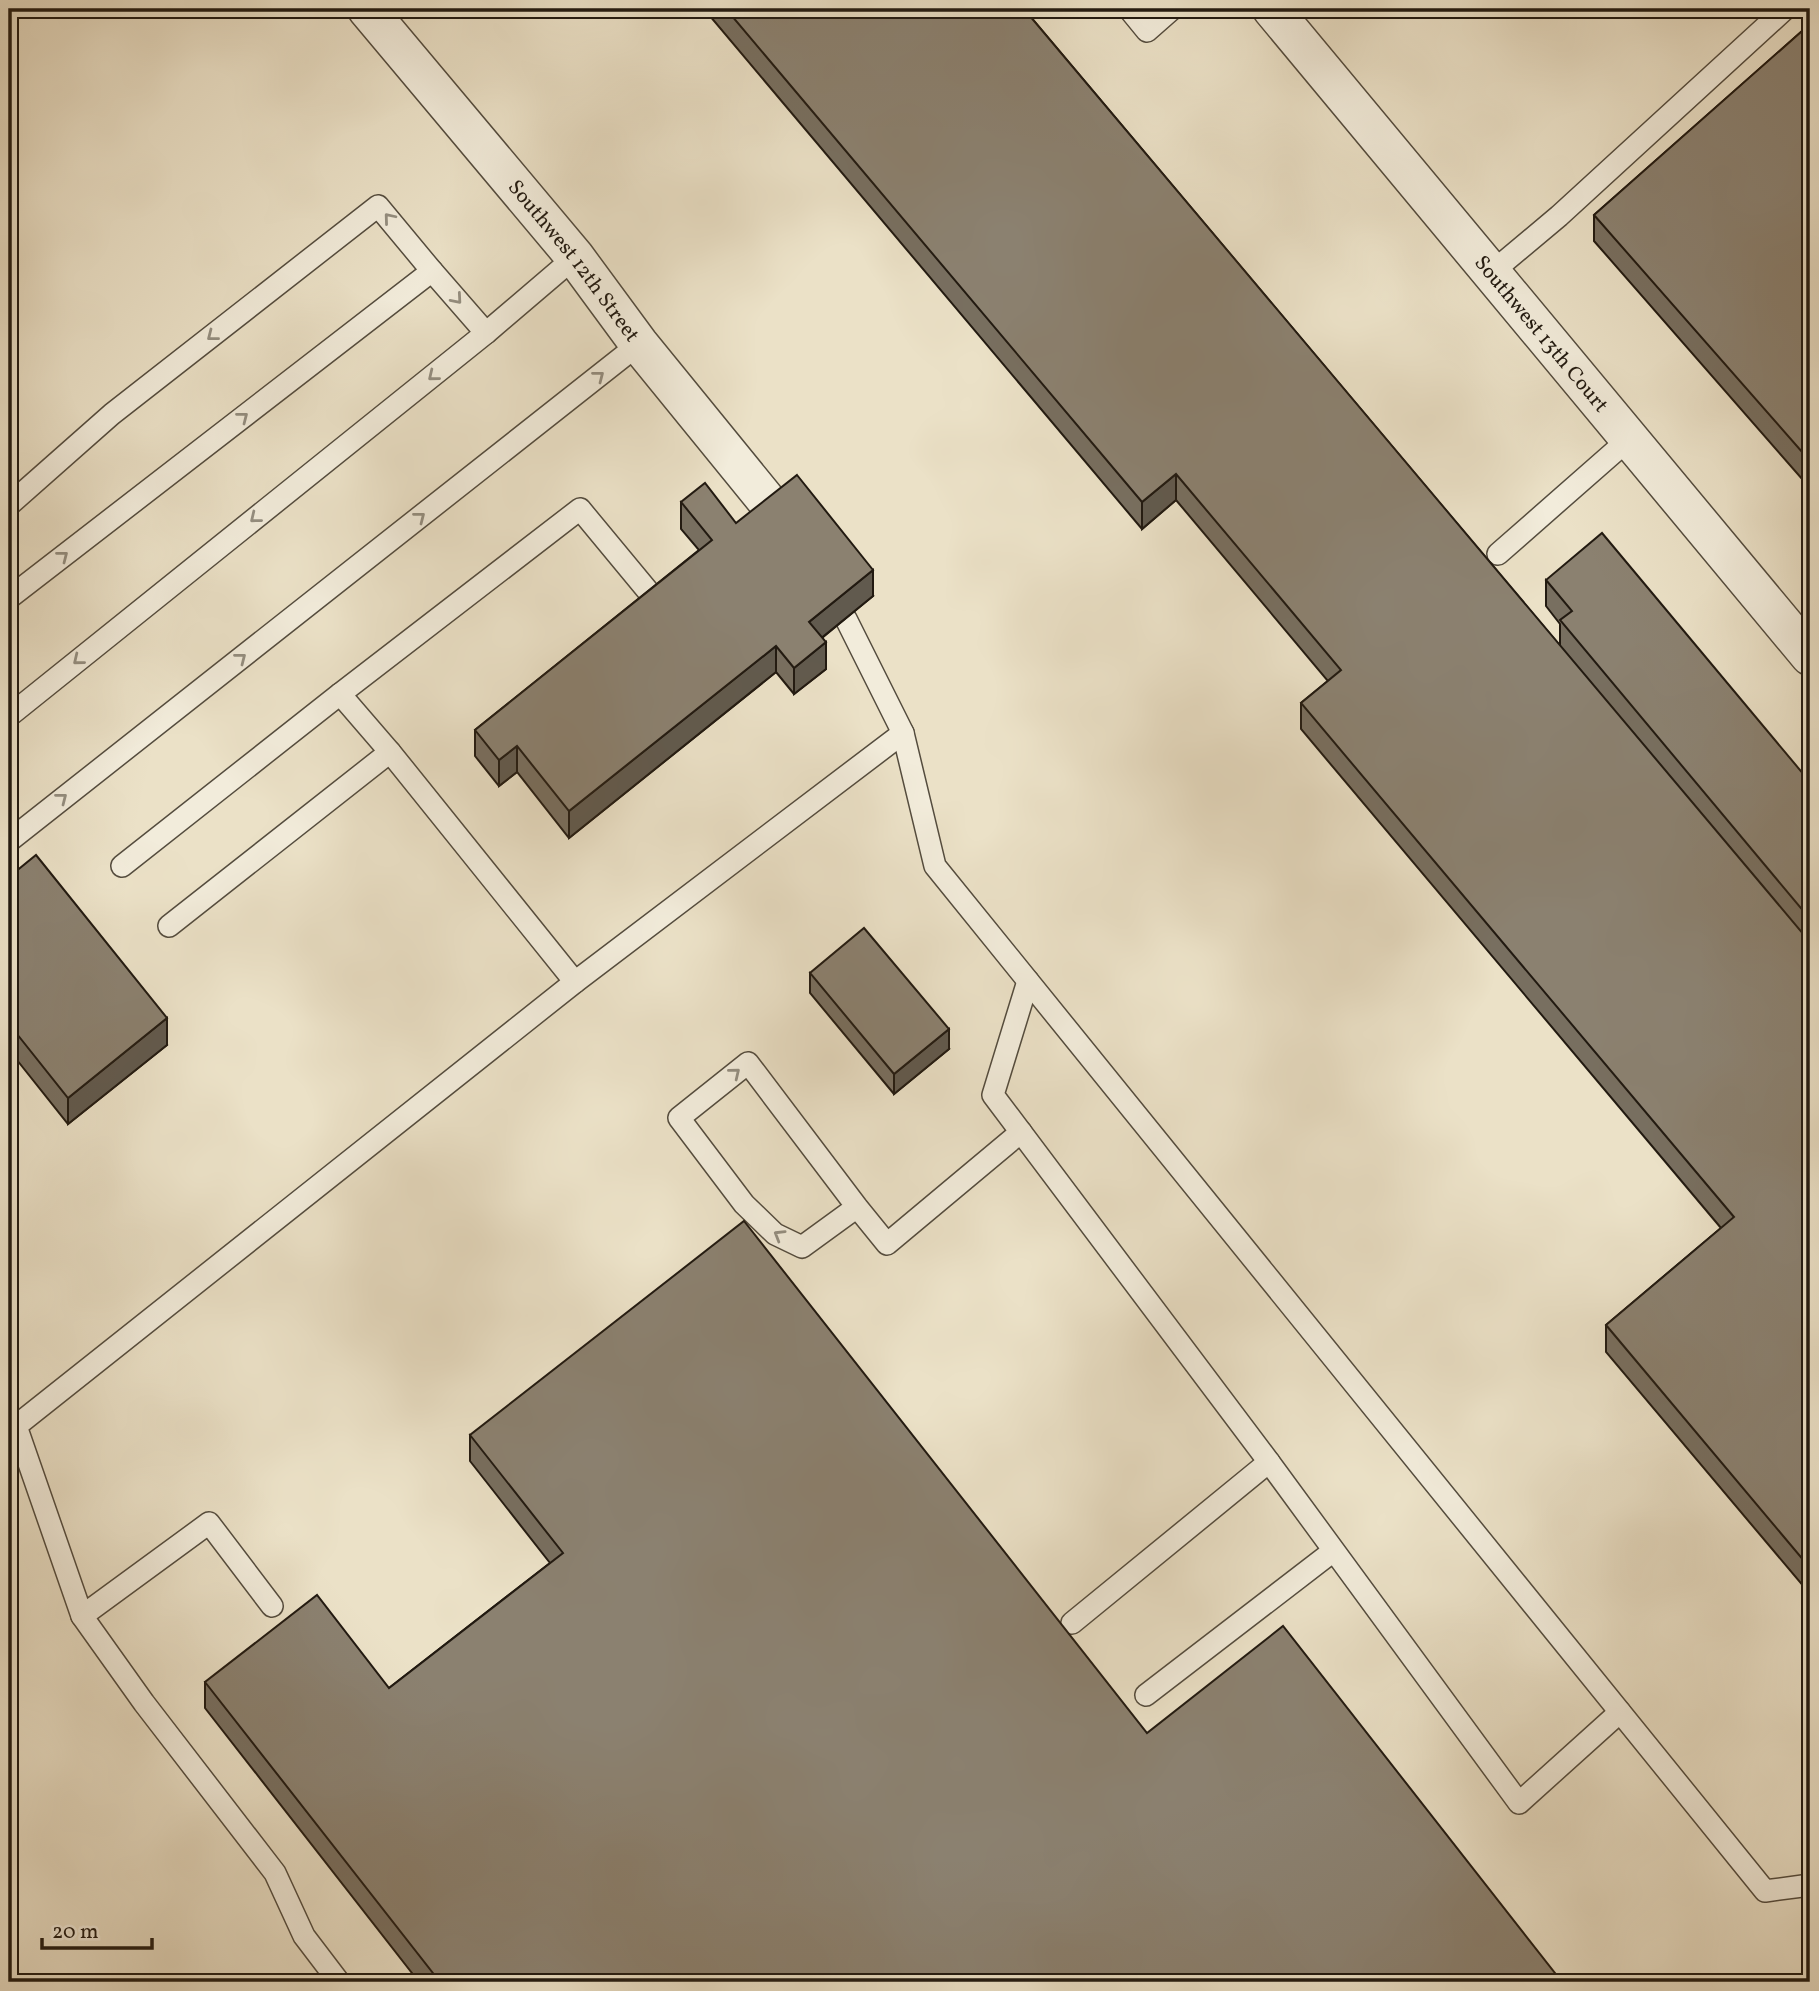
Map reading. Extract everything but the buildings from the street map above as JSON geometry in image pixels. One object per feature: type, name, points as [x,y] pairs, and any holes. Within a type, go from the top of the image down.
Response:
[{"type":"street","name":"Southwest 12th Street","points":[[366,9],[575,257],[639,344],[779,516]]},
{"type":"street","name":"Southwest 13th Court","points":[[1272,9],[1629,439],[1805,638]]},
{"type":"lane","points":[[1129,9],[1147,31],[1172,9]]},
{"type":"lane","points":[[1491,273],[1570,207],[1785,9]]},
{"type":"lane","points":[[9,505],[112,414],[379,206],[486,333]]},
{"type":"lane","points":[[9,716],[486,333],[575,257]]},
{"type":"lane","points":[[9,597],[432,271]]},
{"type":"lane","points":[[9,841],[639,344]]},
{"type":"lane","points":[[1498,555],[1629,439]]},
{"type":"lane","points":[[122,866],[580,509],[652,596]]},
{"type":"lane","points":[[846,619],[903,733],[935,866],[1765,1891],[1810,1885]]},
{"type":"lane","points":[[340,694],[575,982]]},
{"type":"lane","points":[[340,1982],[304,1936],[275,1873],[144,1703],[82,1616],[16,1426],[575,982],[903,733]]},
{"type":"lane","points":[[170,926],[390,752]]},
{"type":"lane","points":[[1028,981],[993,1095],[1269,1462],[1332,1552],[1519,1803],[1620,1712]]},
{"type":"lane","points":[[857,1208],[802,1247],[775,1234],[744,1204],[679,1118],[748,1063],[887,1244],[1021,1132]]},
{"type":"lane","points":[[1072,1623],[1269,1462]]},
{"type":"lane","points":[[82,1616],[209,1523],[272,1606]]},
{"type":"lane","points":[[1146,1695],[1332,1552]]}]
